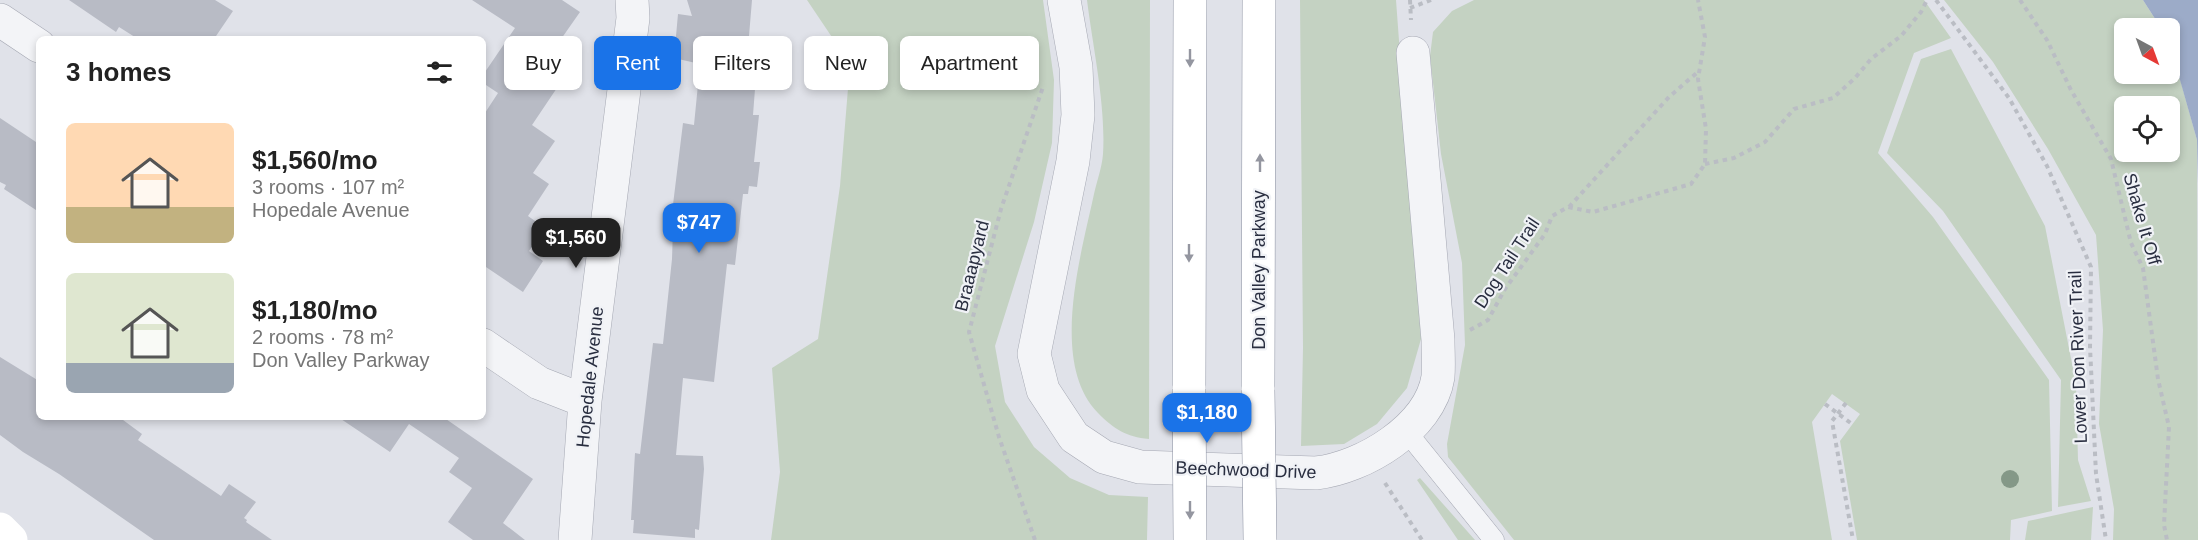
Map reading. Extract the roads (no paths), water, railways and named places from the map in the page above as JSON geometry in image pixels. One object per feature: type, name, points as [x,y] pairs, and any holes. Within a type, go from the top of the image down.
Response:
[{"type":"main road","points":[[1190,0],[1190,540]]},
{"type":"main road","name":"Don Valley Parkway","points":[[1259,0],[1260,540]]},
{"type":"main road","points":[[0,530],[11,540]]},
{"type":"street","name":"Hopedale Avenue","points":[[575,540],[585,400],[633,18],[632,0]]},
{"type":"street","name":"Beechwood Drive","points":[[1064,0],[1076,67],[1078,115],[1073,161],[1034,354],[1043,390],[1074,437],[1104,457],[1140,466],[1316,473],[1335,471],[1369,458],[1406,431],[1430,398],[1438,378],[1438,340],[1413,52]]},
{"type":"street","points":[[0,20],[36,44]]},
{"type":"street","points":[[486,347],[539,383],[585,400]]},
{"type":"lane","points":[[1406,431],[1494,540]]},
{"type":"water","points":[[2143,0],[2198,0],[2198,184],[2197,140],[2180,80],[2180,18],[2155,18]]}]
